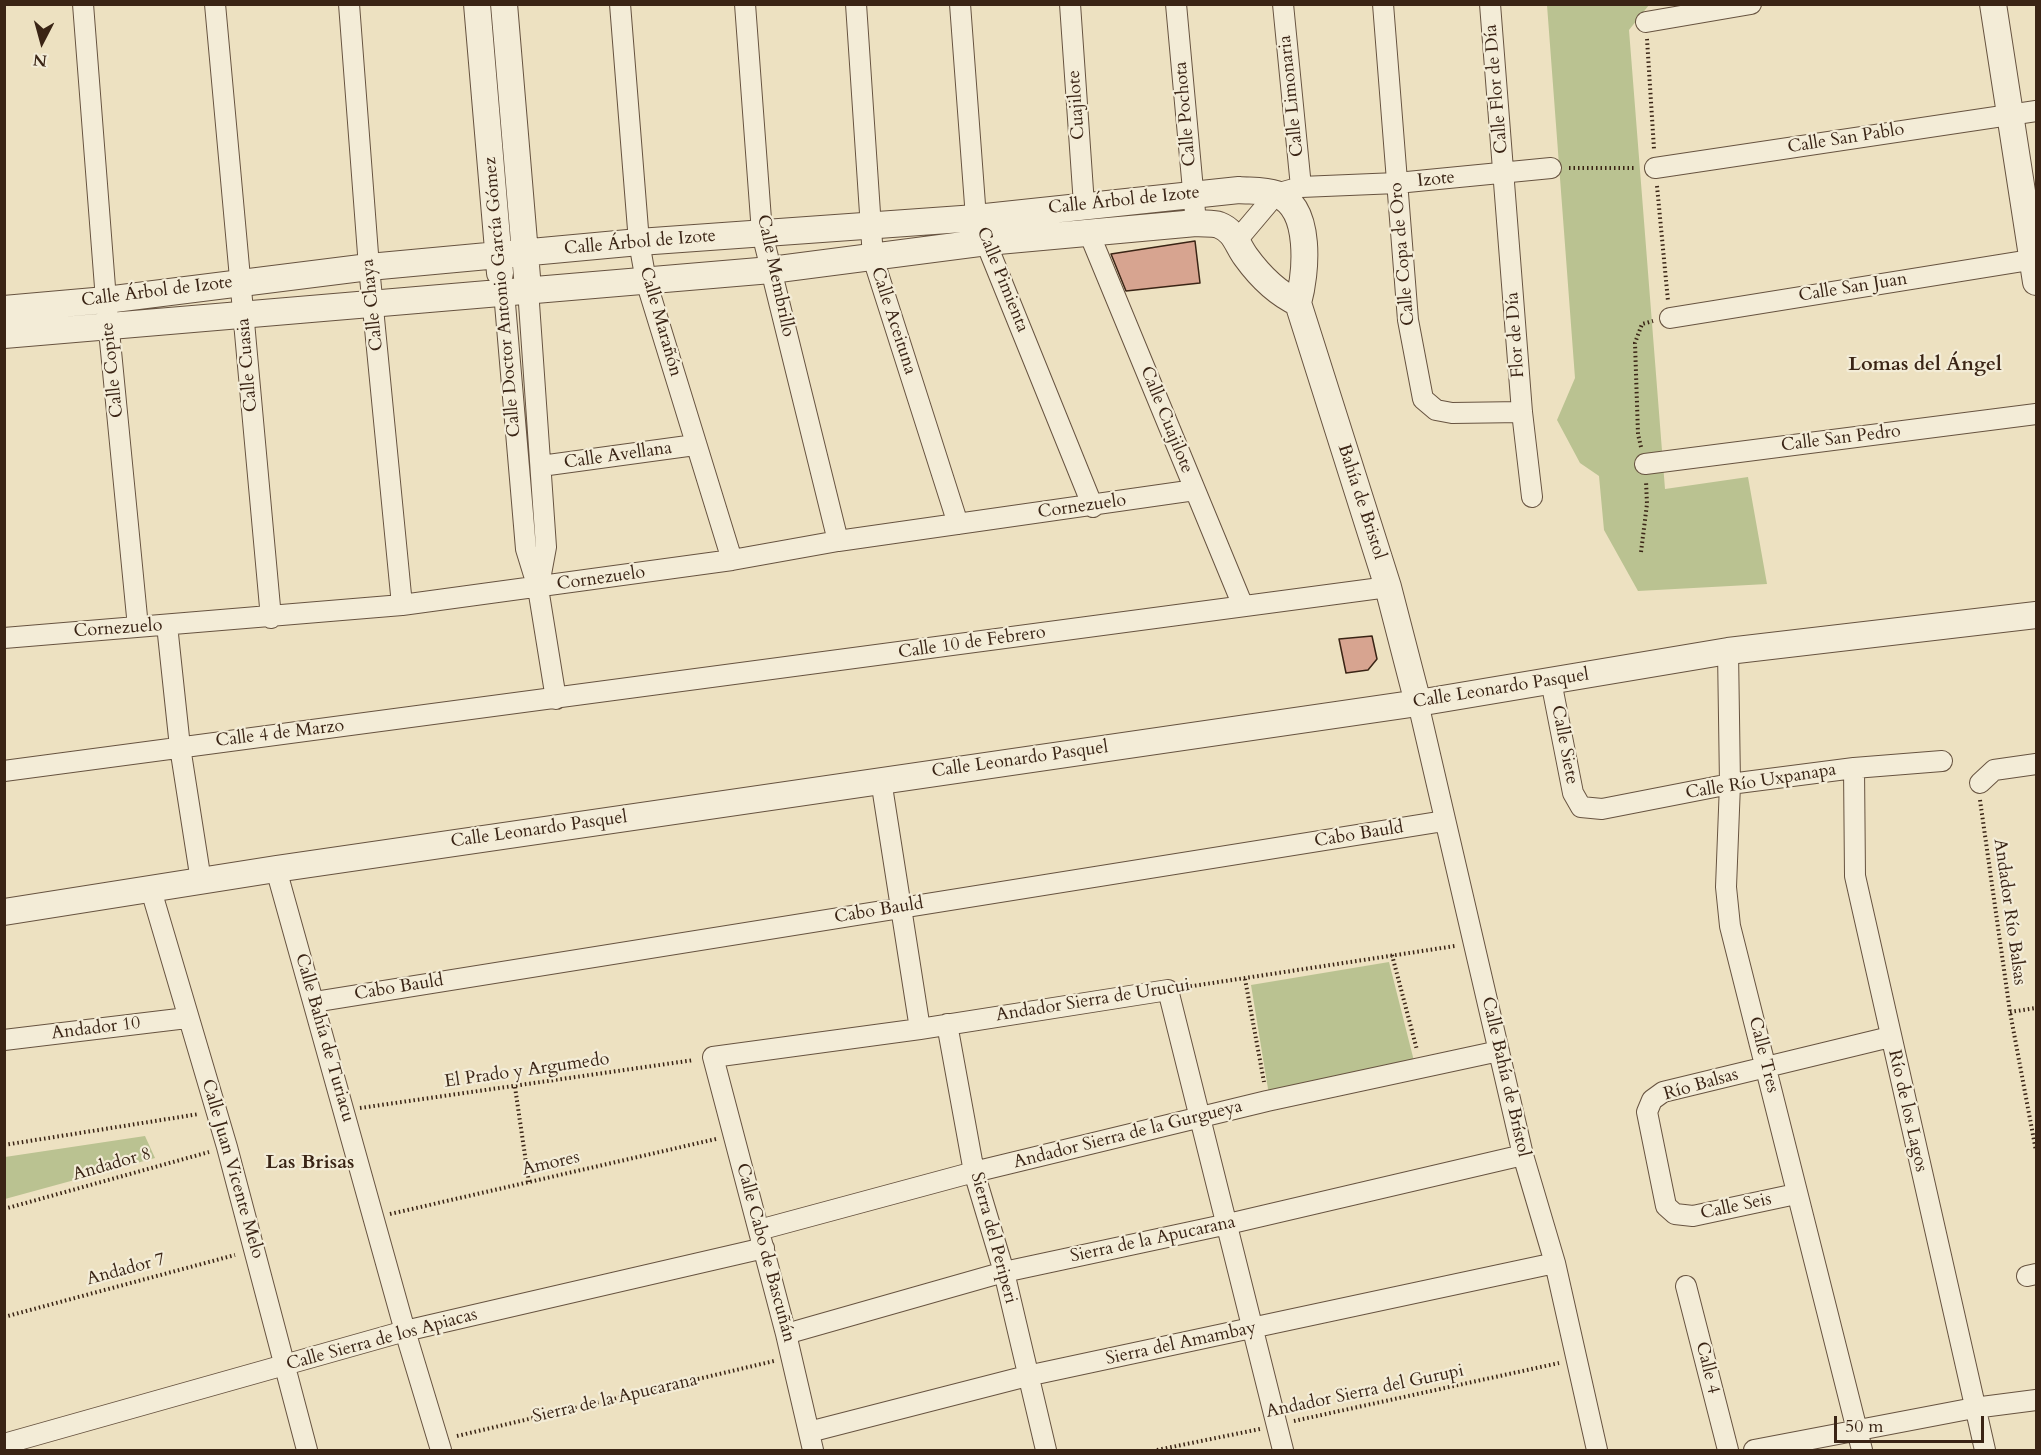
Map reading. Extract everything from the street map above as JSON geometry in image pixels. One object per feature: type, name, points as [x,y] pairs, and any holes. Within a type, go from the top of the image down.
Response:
[{"type":"street","name":"Calle Copite","points":[[83,4],[107,312],[138,627]]},
{"type":"street","name":"Calle Cuasia","points":[[215,4],[271,618]]},
{"type":"street","name":"Calle Chaya","points":[[349,4],[369,267],[402,605]]},
{"type":"street","name":"Calle Doctor Antonio García Gómez","points":[[477,4],[497,256],[516,291],[541,466],[546,547],[538,588]]},
{"type":"street","name":"Calle Doctor Antonio García Gómez","points":[[504,4],[526,253],[516,291],[526,549],[538,588],[556,699]]},
{"type":"street","name":"Calle Marañón","points":[[620,4],[639,242],[646,281],[732,560]]},
{"type":"street","name":"Calle Membrillo","points":[[745,4],[762,233],[838,541]]},
{"type":"street","name":"Calle Aceituna","points":[[856,4],[873,224],[873,258],[958,524]]},
{"type":"street","name":"Calle Pimienta","points":[[960,4],[976,218],[1093,507]]},
{"type":"street","name":"Cuajilote","points":[[1070,4],[1084,205]]},
{"type":"street","name":"Calle Pochota","points":[[1176,4],[1196,223]]},
{"type":"street","name":"Calle Limonaria","points":[[1283,4],[1301,187]]},
{"type":"street","name":"Calle Copa de Oro","points":[[1383,4],[1410,337],[1423,399],[1436,410],[1452,413],[1522,412]]},
{"type":"street","name":"Calle Flor de Día","points":[[1490,4],[1504,173]]},
{"type":"street","points":[[1647,22],[1751,4]]},
{"type":"street","points":[[1993,4],[2035,267]]},
{"type":"street","name":"Calle San Pablo","points":[[1655,168],[2037,111]]},
{"type":"street","name":"Izote","points":[[1276,194],[1301,187],[1397,183],[1551,168]]},
{"type":"street","name":"Flor de Día","points":[[1504,173],[1522,412],[1532,497]]},
{"type":"street","name":"Calle Árbol de Izote","points":[[4,335],[240,282],[369,267],[639,242],[976,218],[1239,190],[1276,194]]},
{"type":"street","points":[[1276,194],[1238,239],[1254,267],[1281,296],[1298,303]]},
{"type":"street","name":"Bahía de Bristol","points":[[1276,194],[1290,203],[1305,236],[1302,285],[1298,303],[1388,586],[1418,703]]},
{"type":"street","name":"Calle Árbol de Izote","points":[[4,309],[244,313],[771,270],[987,242],[1196,223],[1220,225],[1238,239]]},
{"type":"street","name":"Calle Cuajilote","points":[[1089,233],[1243,606]]},
{"type":"street","name":"Calle San Juan","points":[[1670,318],[2035,267]]},
{"type":"street","name":"Calle San Pedro","points":[[1645,464],[2037,414]]},
{"type":"street","name":"Calle Avellana","points":[[541,466],[695,445]]},
{"type":"street","name":"Cornezuelo","points":[[5,632],[138,627],[271,618],[402,605],[732,560],[838,541],[1093,507],[1195,490]]},
{"type":"street","name":"Calle 10 de Febrero","points":[[556,699],[1388,586]]},
{"type":"street","name":"Calle Leonardo Pasquel","points":[[4,912],[276,869],[1418,703],[1728,651],[2033,614]]},
{"type":"street","points":[[167,625],[180,747],[201,881]]},
{"type":"street","name":"Calle Tres","points":[[1728,651],[1730,784],[1725,848],[1730,926],[1862,1450]]},
{"type":"street","name":"Calle Siete","points":[[1551,681],[1573,793],[1581,807]]},
{"type":"street","name":"Calle 4 de Marzo","points":[[4,771],[556,699]]},
{"type":"street","name":"Calle Bahía de Brístol","points":[[1418,703],[1523,1155],[1555,1263],[1597,1450]]},
{"type":"street","name":"Calle Río Uxpanapa","points":[[1581,807],[1602,809],[1730,784],[1854,768],[1942,761]]},
{"type":"street","points":[[1980,783],[1994,771],[2037,764]]},
{"type":"street","name":"Río de los Lagos","points":[[1854,768],[1855,876],[1985,1450]]},
{"type":"street","points":[[881,780],[899,907],[920,1029]]},
{"type":"street","name":"Cabo Bauld","points":[[314,1002],[1444,821]]},
{"type":"street","name":"Calle Bahía de Turiacu","points":[[276,869],[405,1331],[440,1446]]},
{"type":"street","name":"Calle Juan Vicente Melo","points":[[151,890],[227,1147],[307,1450]]},
{"type":"street","points":[[1168,990],[1283,1450]]},
{"type":"street","name":"Andador Sierra de Urucui","points":[[713,1057],[920,1029],[1168,990]]},
{"type":"street","name":"Andador 10","points":[[4,1040],[187,1018]]},
{"type":"street","name":"Sierra del Periperi","points":[[947,1024],[974,1172],[1004,1272],[1046,1450]]},
{"type":"street","name":"Río Balsas","points":[[1675,1214],[1666,1206],[1647,1112],[1652,1100],[1663,1092],[1890,1037]]},
{"type":"street","name":"Andador Sierra de la Gurgueya","points":[[761,1239],[974,1172],[1267,1101],[1499,1051]]},
{"type":"street","name":"Calle Cabo de Bascuñán","points":[[713,1057],[786,1334],[811,1441]]},
{"type":"street","name":"Sierra de la Apucarana","points":[[786,1334],[1004,1272],[1228,1224],[1523,1155]]},
{"type":"street","name":"Calle Seis","points":[[1675,1214],[1693,1216],[1796,1194]]},
{"type":"street","name":"Calle Sierra de los Apiacas","points":[[4,1444],[405,1331],[761,1239]]},
{"type":"street","name":"Sierra del Amambay","points":[[811,1441],[1027,1376],[1555,1263]]},
{"type":"street","name":"Calle 4","points":[[1686,1286],[1728,1450]]},
{"type":"street","points":[[1754,1450],[1974,1408],[2037,1400]]},
{"type":"path","points":[[1641,552],[1647,504],[1645,464],[1638,434],[1635,343],[1642,324],[1670,318],[1655,168],[1647,22]]},
{"type":"path","points":[[1551,168],[1655,168]]},
{"type":"path","name":"Andador Río Balsas","points":[[1980,783],[1980,807],[2010,1012],[2037,1151]]},
{"type":"path","name":"Andador Sierra de Urucui","points":[[1168,990],[1473,943]]},
{"type":"path","points":[[1392,955],[1422,1068]]},
{"type":"path","points":[[1245,979],[1267,1101]]},
{"type":"path","points":[[2010,1012],[2037,1008]]},
{"type":"path","name":"El Prado y Argumedo","points":[[345,1110],[713,1057]]},
{"type":"path","points":[[515,1087],[529,1183]]},
{"type":"path","points":[[4,1145],[216,1111]]},
{"type":"path","name":"Amores","points":[[375,1217],[734,1135]]},
{"type":"path","name":"Andador 8","points":[[4,1209],[227,1147]]},
{"type":"path","name":"Andador 7","points":[[4,1317],[255,1250]]},
{"type":"path","name":"Sierra de la Apucarana","points":[[440,1446],[791,1356]]},
{"type":"path","name":"Andador Sierra del Gurupi","points":[[1157,1450],[1578,1359]]},
{"type":"green space","points":[[1547,5],[1649,5],[1629,30],[1665,489],[1748,477],[1767,584],[1638,591],[1604,530],[1599,476],[1580,463],[1557,420],[1575,378]]},
{"type":"green space","points":[[1389,962],[1415,1065],[1269,1095],[1251,985]]},
{"type":"green space","points":[[145,1136],[155,1158],[5,1199],[5,1157]]},
{"type":"building","points":[[1195,241],[1200,283],[1126,291],[1111,254]]},
{"type":"building","points":[[1372,636],[1377,659],[1368,670],[1346,673],[1339,639]]},
{"type":"district","name":"Lomas del Ángel","points":[[1925,365]]},
{"type":"district","name":"Las Brisas","points":[[310,1163]]}]
